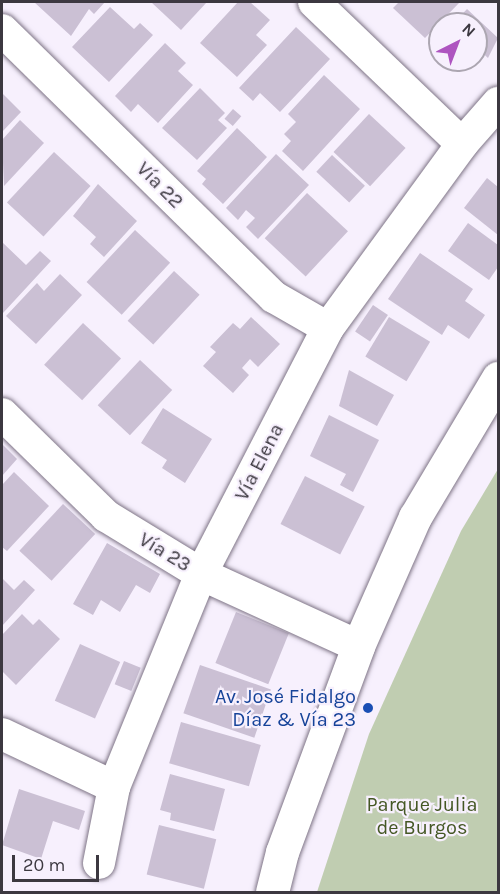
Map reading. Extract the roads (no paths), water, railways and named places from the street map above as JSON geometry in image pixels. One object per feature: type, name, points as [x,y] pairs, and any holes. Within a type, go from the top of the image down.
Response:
[{"type":"street","points":[[314,2],[462,144]]},
{"type":"street","name":"Vía 22","points":[[2,30],[274,297],[328,328]]},
{"type":"street","name":"Vía Elena","points":[[99,863],[114,787],[201,574],[328,328],[462,144],[498,103]]},
{"type":"street","points":[[272,892],[282,852],[358,645],[415,517],[498,378]]},
{"type":"street","name":"Vía 23","points":[[2,414],[106,516],[201,574],[358,645]]},
{"type":"street","points":[[2,734],[114,787]]},
{"type":"place","name":"Av. José Fidalgo Díaz & Vía 23","points":[[368,708]]},
{"type":"park label","name":"Parque Julia de Burgos","points":[[422,816]]}]
